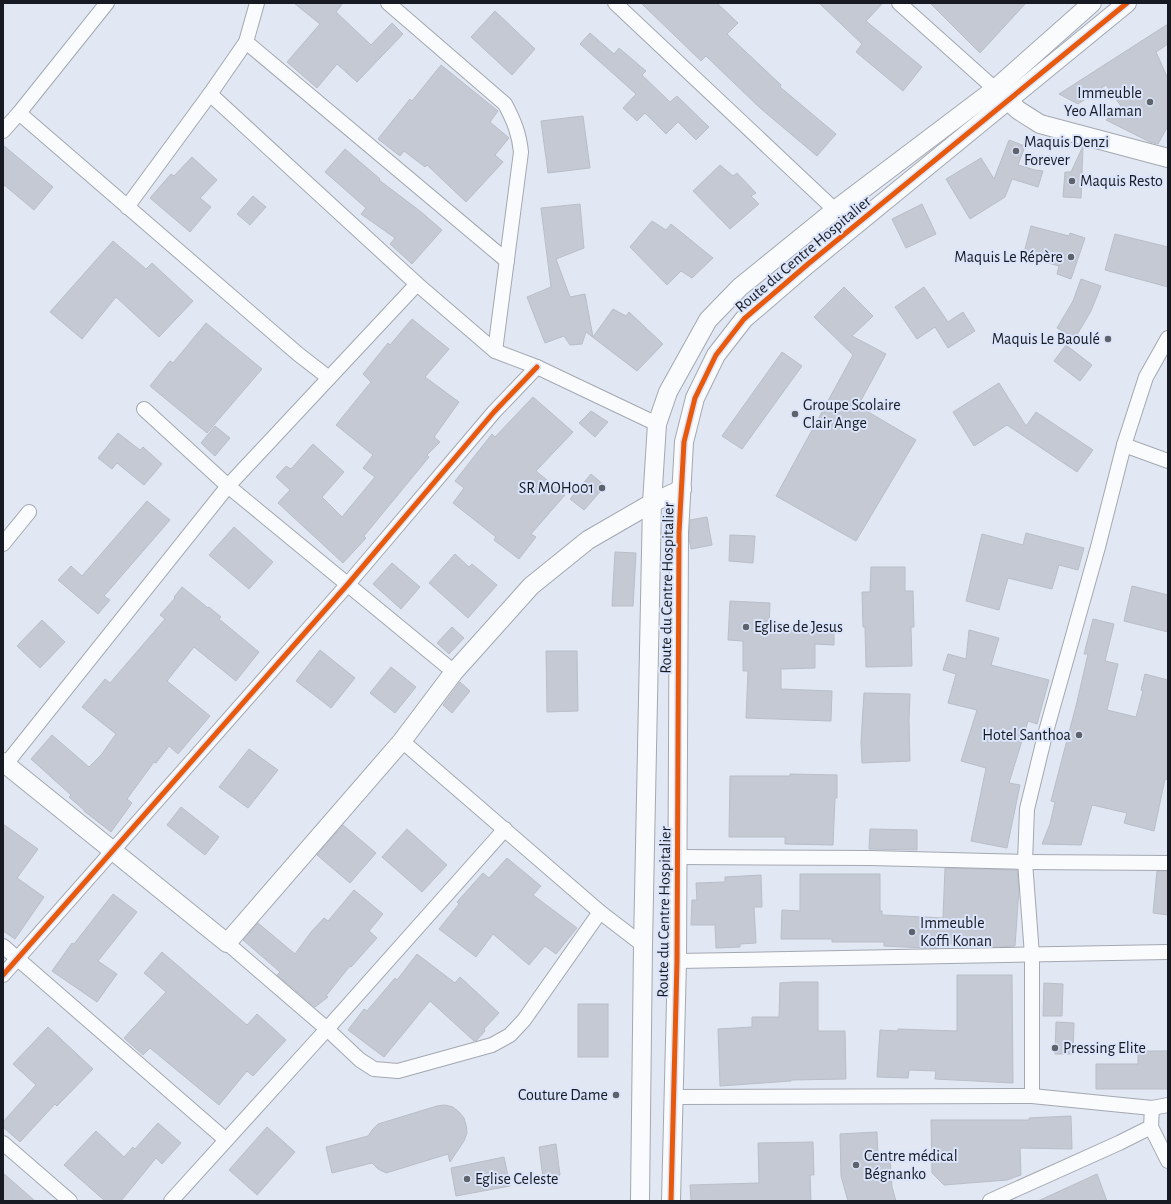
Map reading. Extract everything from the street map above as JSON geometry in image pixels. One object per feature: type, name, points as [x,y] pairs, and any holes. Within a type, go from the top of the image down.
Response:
[{"type":"street","points":[[3,131],[107,3]]},
{"type":"street","points":[[127,207],[210,94],[246,42],[257,3]]},
{"type":"street","points":[[388,3],[505,104],[513,119],[519,136],[521,152],[495,351]]},
{"type":"street","points":[[615,3],[834,210]]},
{"type":"street","points":[[899,3],[1001,95],[1040,124],[1168,158]]},
{"type":"street","name":"Route du Centre Hospitalier","points":[[671,1201],[678,857],[679,541],[684,442],[694,398],[716,355],[744,318],[1001,95],[1092,3]]},
{"type":"street","name":"Route du Centre Hospitalier","points":[[640,1201],[643,945],[652,503],[656,424],[668,392],[708,320],[740,287],[834,210],[1001,95],[1127,3]]},
{"type":"street","points":[[246,42],[507,261]]},
{"type":"street","points":[[210,94],[417,284],[495,351],[537,367],[656,424]]},
{"type":"street","points":[[19,113],[298,354],[329,378]]},
{"type":"street","points":[[417,284],[228,486],[4,763],[227,943],[327,1029],[360,1060],[374,1069],[398,1071],[492,1045],[510,1035],[524,1020],[600,912]]},
{"type":"street","points":[[1032,1096],[1032,955],[1025,862],[1027,809],[1039,757],[1098,547],[1124,445],[1146,377],[1168,338]]},
{"type":"street","points":[[3,975],[348,584],[494,412],[537,367]]},
{"type":"street","points":[[144,409],[228,486],[454,672]]},
{"type":"street","points":[[1124,445],[1168,461]]},
{"type":"street","points":[[227,943],[402,741],[454,672],[531,586],[588,540],[652,503],[682,489]]},
{"type":"street","points":[[3,544],[29,512]]},
{"type":"street","points":[[402,741],[600,912],[643,945]]},
{"type":"street","points":[[171,1201],[505,829]]},
{"type":"street","points":[[678,857],[871,858],[1025,862],[1168,863]]},
{"type":"street","points":[[3,946],[226,1140]]},
{"type":"street","points":[[676,961],[1168,952]]},
{"type":"street","points":[[673,1097],[1032,1096],[1152,1108],[1168,1105]]},
{"type":"street","points":[[1152,1108],[1151,1127],[1168,1161]]},
{"type":"street","points":[[990,1201],[1151,1127]]},
{"type":"street","points":[[3,1143],[70,1201]]},
{"type":"building","points":[[294,3],[343,3],[336,12],[371,45],[392,23],[403,34],[357,82],[337,64],[317,88],[287,62],[320,24]]},
{"type":"building","points":[[641,3],[717,3],[738,23],[727,34],[781,85],[780,87],[836,134],[817,156],[760,108],[706,56],[701,61]]},
{"type":"building","points":[[819,3],[883,3],[866,21],[922,67],[903,91],[856,52],[862,44]]},
{"type":"building","points":[[930,3],[1026,3],[980,53]]},
{"type":"building","points":[[495,11],[535,49],[512,75],[471,37]]},
{"type":"building","points":[[1168,24],[1168,44],[1156,52],[1168,79],[1168,126],[1158,144],[1150,142],[1106,120],[1123,109],[1106,85],[1078,104],[1059,94]]},
{"type":"building","points":[[590,33],[614,54],[619,48],[646,71],[642,75],[670,102],[677,96],[709,127],[696,140],[678,122],[666,134],[645,113],[637,121],[623,108],[636,94],[580,44]]},
{"type":"building","points":[[441,65],[498,111],[490,122],[509,138],[495,155],[503,162],[466,202],[427,165],[425,167],[404,151],[400,156],[378,139],[410,99],[412,101]]},
{"type":"building","points":[[583,116],[590,168],[548,173],[541,121]]},
{"type":"building","points":[[1009,140],[1025,146],[1018,165],[1043,171],[1038,187],[1012,179],[1005,197],[970,219],[946,179],[981,158],[994,179]]},
{"type":"building","points":[[3,145],[53,187],[34,210],[3,184]]},
{"type":"building","points":[[1083,146],[1081,198],[1063,197],[1065,172],[1071,172]]},
{"type":"building","points":[[345,149],[380,179],[379,180],[420,211],[442,230],[412,264],[390,244],[395,238],[361,214],[366,208],[325,172]]},
{"type":"building","points":[[192,157],[217,180],[200,198],[211,207],[190,232],[150,198],[171,174],[174,176]]},
{"type":"building","points":[[720,165],[733,176],[737,173],[756,193],[751,196],[759,204],[730,229],[693,191]]},
{"type":"building","points":[[253,196],[266,207],[250,225],[237,214]]},
{"type":"building","points":[[580,204],[584,248],[556,259],[570,297],[585,294],[593,337],[613,309],[626,316],[629,312],[663,344],[637,371],[586,332],[582,344],[570,345],[564,336],[545,343],[527,297],[551,287],[541,208]]},
{"type":"building","points":[[922,204],[936,234],[906,248],[892,219]]},
{"type":"building","points":[[652,221],[666,230],[671,224],[713,258],[692,278],[681,271],[667,285],[630,247]]},
{"type":"building","points":[[1031,226],[1069,236],[1070,233],[1085,238],[1071,279],[1057,274],[1059,266],[1023,256]]},
{"type":"building","points":[[1115,234],[1168,247],[1168,287],[1105,270]]},
{"type":"building","points":[[113,241],[146,269],[152,263],[193,301],[159,337],[116,297],[82,339],[50,312]]},
{"type":"building","points":[[1081,279],[1101,286],[1091,311],[1075,338],[1057,328],[1073,301]]},
{"type":"building","points":[[844,287],[873,316],[852,336],[886,354],[858,406],[916,440],[856,541],[776,496],[853,355],[814,317]]},
{"type":"building","points":[[924,287],[948,322],[963,312],[975,331],[948,348],[935,327],[917,339],[895,307]]},
{"type":"building","points":[[412,319],[449,349],[425,377],[459,402],[434,437],[440,442],[427,455],[429,457],[364,536],[366,538],[343,563],[278,503],[290,490],[276,477],[286,466],[291,469],[313,444],[344,472],[322,497],[342,517],[375,477],[363,468],[373,455],[336,425],[371,382],[363,374],[388,343],[390,345]]},
{"type":"building","points":[[206,323],[262,369],[207,433],[150,386],[170,361],[173,363]]},
{"type":"building","points":[[1066,345],[1092,365],[1080,381],[1054,361]]},
{"type":"building","points":[[782,352],[802,366],[742,449],[722,436]]},
{"type":"building","points":[[999,383],[1026,426],[1036,412],[1093,450],[1077,472],[1007,425],[974,446],[953,412]]},
{"type":"building","points":[[533,397],[573,432],[536,471],[565,495],[531,534],[536,537],[519,559],[494,540],[496,537],[453,503],[464,488],[455,481],[492,434],[495,437]]},
{"type":"building","points":[[591,411],[608,422],[595,437],[579,423]]},
{"type":"building","points":[[215,426],[230,438],[215,456],[201,443]]},
{"type":"building","points":[[118,433],[140,450],[143,447],[162,464],[144,485],[117,463],[112,469],[98,458]]},
{"type":"building","points":[[591,474],[605,486],[584,510],[570,499]]},
{"type":"building","points":[[147,501],[170,520],[104,596],[110,600],[98,614],[58,580],[71,566],[82,576]]},
{"type":"building","points":[[707,517],[712,545],[691,549],[689,538],[690,520]]},
{"type":"building","points":[[234,527],[273,562],[249,589],[209,555]]},
{"type":"building","points":[[1026,533],[1084,548],[1078,570],[1059,565],[1052,589],[1008,578],[999,610],[966,601],[982,534],[1023,545]]},
{"type":"building","points":[[730,535],[755,536],[753,563],[729,561]]},
{"type":"building","points":[[615,552],[636,553],[633,606],[612,606]]},
{"type":"building","points":[[455,554],[469,567],[472,564],[497,585],[468,618],[429,583]]},
{"type":"building","points":[[392,563],[420,587],[401,609],[373,584]]},
{"type":"building","points":[[871,567],[905,567],[905,591],[913,591],[914,627],[911,627],[912,666],[866,667],[862,592],[870,592]]},
{"type":"building","points":[[1132,586],[1168,595],[1168,632],[1124,621]]},
{"type":"building","points":[[182,587],[221,617],[219,619],[259,652],[236,681],[194,647],[167,681],[210,716],[178,754],[169,746],[156,763],[154,762],[127,799],[132,803],[111,832],[84,811],[69,797],[71,795],[31,759],[52,735],[89,767],[101,755],[116,734],[82,707],[105,679],[110,683],[165,619],[160,615],[175,598],[174,597]]},
{"type":"building","points":[[730,601],[770,603],[769,628],[834,630],[834,645],[815,644],[815,668],[781,669],[781,689],[832,691],[831,721],[746,718],[748,671],[743,671],[743,641],[728,640]]},
{"type":"building","points":[[1093,619],[1114,624],[1105,661],[1118,664],[1107,710],[1136,717],[1143,691],[1141,690],[1145,674],[1168,680],[1168,780],[1165,779],[1154,831],[1124,823],[1127,813],[1092,805],[1081,845],[1042,844],[1050,824],[1055,802],[1051,801],[1077,702],[1088,654],[1084,654]]},
{"type":"building","points":[[42,620],[65,642],[40,668],[17,646]]},
{"type":"building","points":[[452,627],[464,638],[449,654],[437,643]]},
{"type":"building","points":[[969,630],[999,638],[991,665],[1049,680],[1037,724],[1028,721],[1009,783],[1020,785],[1007,848],[971,841],[986,768],[961,761],[977,710],[948,703],[956,674],[943,670],[948,654],[966,659]]},
{"type":"building","points":[[320,650],[355,678],[331,708],[296,681]]},
{"type":"building","points":[[546,651],[577,651],[578,711],[547,712]]},
{"type":"building","points":[[391,667],[416,687],[395,713],[370,693]]},
{"type":"building","points":[[460,682],[470,691],[452,713],[443,705]]},
{"type":"building","points":[[864,693],[910,694],[910,761],[862,763],[861,742]]},
{"type":"building","points":[[249,749],[278,770],[248,808],[219,787]]},
{"type":"building","points":[[790,774],[837,775],[837,798],[835,798],[833,845],[785,844],[785,837],[729,837],[730,776],[790,776]]},
{"type":"building","points":[[181,807],[219,837],[205,855],[167,825]]},
{"type":"building","points":[[3,824],[38,849],[17,878],[44,897],[15,939],[3,931]]},
{"type":"building","points":[[343,825],[376,853],[350,883],[317,855]]},
{"type":"building","points":[[407,829],[447,865],[422,892],[382,857]]},
{"type":"building","points":[[870,829],[917,830],[917,850],[869,849]]},
{"type":"building","points":[[507,858],[541,886],[533,895],[577,928],[556,954],[545,946],[529,965],[493,934],[476,957],[439,929],[459,904],[457,902],[483,873],[489,878]]},
{"type":"building","points":[[945,868],[1017,870],[1019,889],[1015,946],[997,947],[939,943],[939,948],[926,948],[884,946],[884,942],[832,942],[832,939],[781,939],[782,910],[800,911],[800,874],[880,874],[880,911],[882,911],[882,915],[943,918]]},
{"type":"building","points":[[1157,871],[1168,871],[1168,915],[1153,913]]},
{"type":"building","points":[[761,875],[762,907],[754,907],[756,943],[740,944],[740,947],[716,948],[715,925],[691,925],[692,900],[697,900],[696,883],[725,882],[725,877]]},
{"type":"building","points":[[354,890],[383,914],[369,931],[377,938],[351,967],[350,966],[326,996],[328,997],[315,1007],[277,975],[280,972],[243,940],[258,923],[295,954],[311,932],[324,918],[328,921]]},
{"type":"building","points":[[113,894],[137,912],[98,961],[117,974],[97,1002],[52,971],[72,943],[74,944]]},
{"type":"building","points":[[162,952],[247,1025],[257,1014],[286,1040],[253,1076],[247,1071],[219,1105],[150,1048],[143,1055],[124,1038],[166,992],[144,973]]},
{"type":"building","points":[[417,954],[455,983],[460,977],[499,1013],[484,1029],[485,1031],[476,1041],[474,1041],[430,1001],[384,1057],[348,1030],[364,1009],[367,1011],[395,978],[397,980]]},
{"type":"building","points":[[957,975],[1012,975],[1013,1083],[935,1079],[936,1071],[909,1070],[908,1078],[877,1077],[880,1030],[898,1031],[898,1029],[957,1031]]},
{"type":"building","points":[[818,982],[818,1031],[845,1031],[846,1079],[791,1080],[720,1086],[718,1029],[752,1027],[752,1017],[779,1017],[780,983]]},
{"type":"building","points":[[1044,983],[1063,984],[1062,1016],[1043,1016]]},
{"type":"building","points":[[578,1004],[608,1004],[608,1057],[578,1057]]},
{"type":"building","points":[[1056,1022],[1074,1023],[1073,1054],[1055,1054]]},
{"type":"building","points":[[48,1027],[93,1069],[57,1106],[55,1104],[20,1142],[3,1127],[3,1122],[36,1085],[13,1064]]},
{"type":"building","points":[[1138,1051],[1168,1051],[1168,1089],[1096,1089],[1096,1064],[1138,1064]]},
{"type":"building","points":[[445,1105],[453,1107],[464,1118],[467,1133],[464,1141],[450,1162],[448,1154],[386,1173],[378,1169],[372,1163],[332,1173],[326,1147],[368,1136],[378,1124],[437,1106]]},
{"type":"building","points":[[1071,1116],[1072,1149],[1020,1148],[1021,1175],[1007,1180],[944,1185],[932,1173],[931,1120],[1029,1120],[1029,1118]]},
{"type":"building","points":[[158,1123],[181,1143],[162,1164],[156,1158],[121,1201],[105,1201],[64,1165],[96,1131],[124,1157],[133,1147],[135,1149]]},
{"type":"building","points":[[267,1127],[295,1152],[257,1195],[229,1170]]},
{"type":"building","points":[[877,1132],[878,1158],[890,1158],[892,1187],[896,1201],[848,1201],[841,1176],[840,1134]]},
{"type":"building","points":[[813,1142],[814,1175],[810,1175],[811,1201],[691,1201],[690,1185],[759,1183],[758,1143]]},
{"type":"building","points":[[556,1144],[560,1175],[543,1178],[539,1147]]},
{"type":"building","points":[[504,1157],[510,1186],[456,1196],[451,1168]]},
{"type":"building","points":[[3,1173],[35,1201],[3,1201]]},
{"type":"building","points":[[1097,1174],[1107,1201],[1038,1201]]},
{"type":"cycle path","points":[[671,1201],[677,961],[679,533],[684,442],[695,398],[716,355],[744,319],[808,264],[1127,3]]},
{"type":"cycle path","points":[[3,975],[348,584],[494,412],[537,367]]},
{"type":"place","name":"Immeuble Yeo Allaman","points":[[1150,102]]},
{"type":"place","name":"Maquis Denzi Forever","points":[[1016,151]]},
{"type":"place","name":"Maquis Resto","points":[[1072,181]]},
{"type":"place","name":"Maquis Le Répère","points":[[1071,257]]},
{"type":"place","name":"Maquis Le Baoulé","points":[[1108,339]]},
{"type":"place","name":"Groupe Scolaire Clair Ange","points":[[795,414]]},
{"type":"place","name":"SR MOH001","points":[[602,488]]},
{"type":"place","name":"Eglise de Jesus","points":[[746,627]]},
{"type":"place","name":"Hotel Santhoa","points":[[1079,735]]},
{"type":"place","name":"Immeuble Koffi Konan","points":[[912,932]]},
{"type":"place","name":"Pressing Elite","points":[[1055,1048]]},
{"type":"place","name":"Couture Dame","points":[[616,1095]]},
{"type":"place","name":"Centre médical Bégnanko","points":[[856,1165]]},
{"type":"place","name":"Eglise Celeste","points":[[467,1179]]}]
